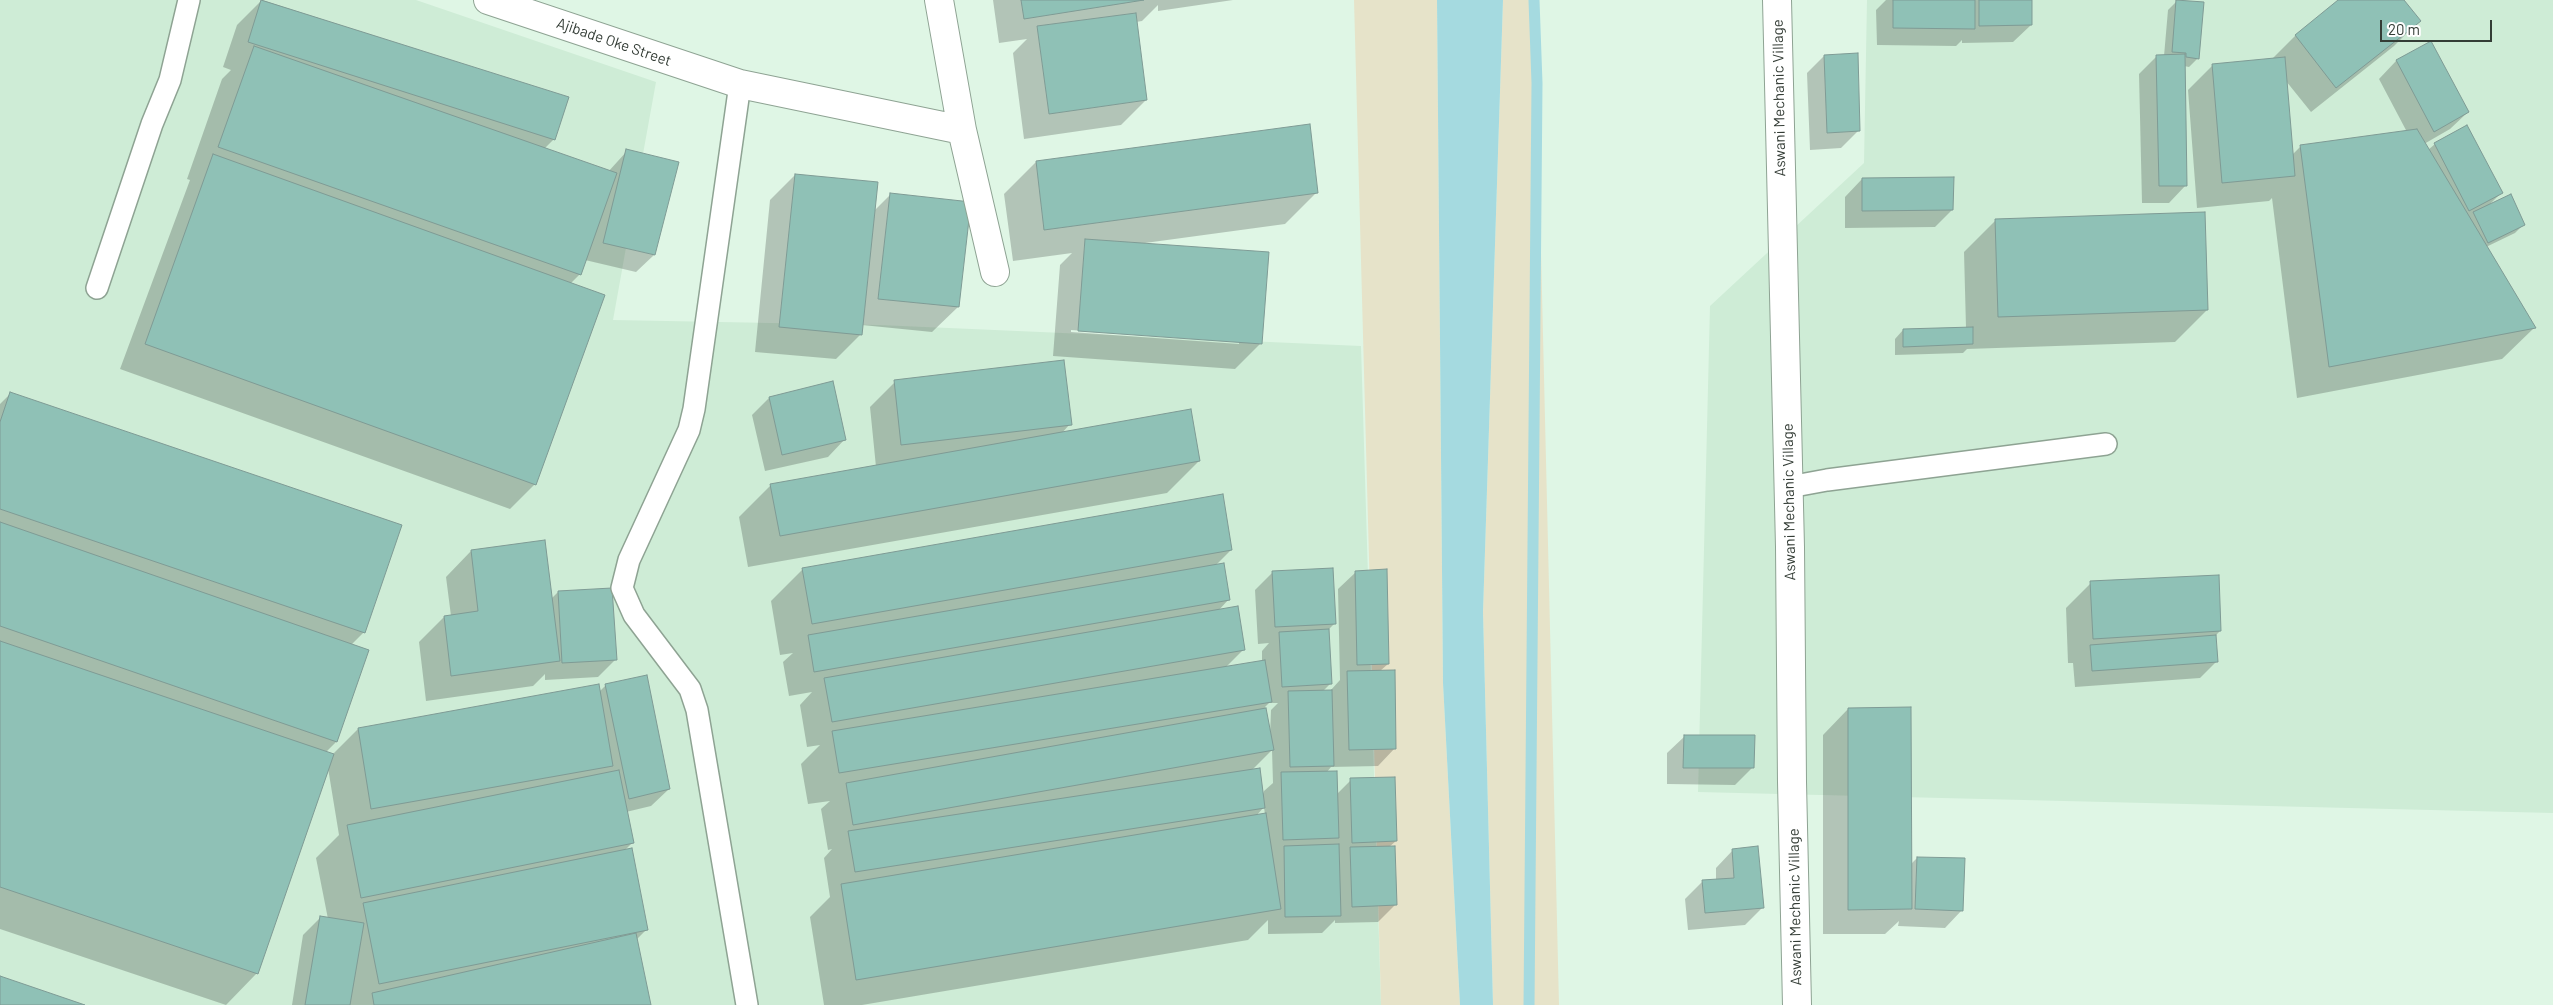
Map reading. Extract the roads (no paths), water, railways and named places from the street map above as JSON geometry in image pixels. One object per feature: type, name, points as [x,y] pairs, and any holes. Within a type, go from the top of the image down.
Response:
[{"type":"street","name":"Ajibade Oke Street","points":[[488,0],[740,84],[962,130]]},
{"type":"street","points":[[939,0],[962,130],[995,272]]},
{"type":"street","name":"Aswani Mechanic Village","points":[[1777,0],[1789,487],[1798,1005]]},
{"type":"lane","points":[[97,288],[152,124],[170,80],[189,0]]},
{"type":"lane","points":[[740,84],[694,410],[689,430],[628,560],[622,588],[634,615],[690,689],[697,710],[747,1005]]},
{"type":"lane","points":[[1789,487],[1827,480],[2106,444]]},
{"type":"water","points":[[1437,0],[1503,0],[1483,612],[1493,1005],[1460,1005],[1443,683]]},
{"type":"waterway","points":[[1529,1005],[1537,83],[1534,0]]}]
